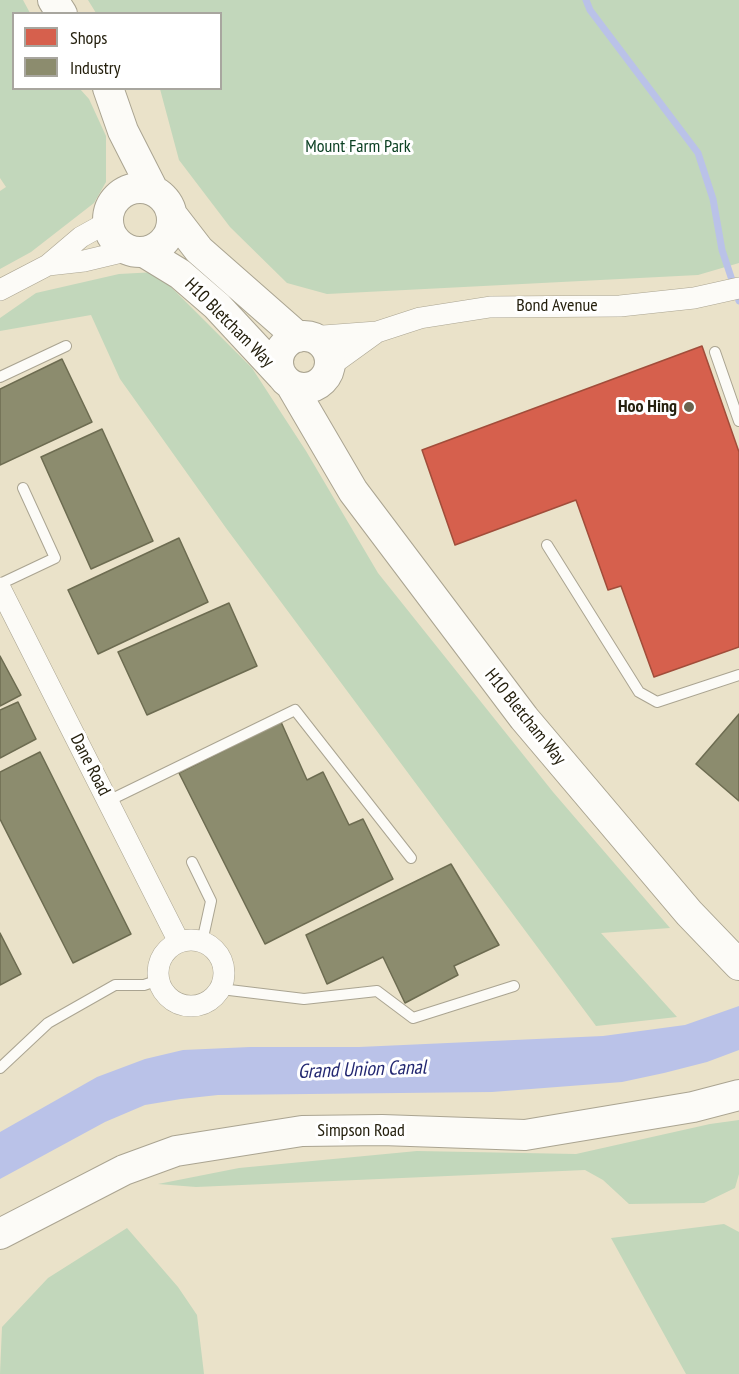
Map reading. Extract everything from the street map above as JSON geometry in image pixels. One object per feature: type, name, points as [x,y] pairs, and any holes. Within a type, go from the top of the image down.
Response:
[{"type":"street","points":[[109,90],[123,131],[153,190]]},
{"type":"street","points":[[123,131],[110,212],[114,239],[137,251]]},
{"type":"street","points":[[0,290],[48,265],[110,212],[126,190],[144,188],[153,190],[162,196],[172,215],[168,235],[162,243],[137,251],[48,265]]},
{"type":"street","name":"H10 Bletcham Way","points":[[172,215],[199,250],[304,337],[317,339],[328,351],[305,378]]},
{"type":"street","name":"H10 Bletcham Way","points":[[137,251],[180,274],[305,378],[330,454],[353,491],[524,718],[689,913],[739,964]]},
{"type":"street","name":"Bond Avenue","points":[[304,337],[377,332],[420,318],[490,307],[620,306],[694,298],[734,289]]},
{"type":"street","name":"Bond Avenue","points":[[305,378],[377,332]]},
{"type":"street","points":[[304,337],[284,345],[280,352],[279,369],[305,378]]},
{"type":"street","name":"Dane Road","points":[[0,586],[179,942]]},
{"type":"street","points":[[190,940],[202,942],[220,956],[224,967],[221,989],[204,1004],[192,1007],[171,1000],[163,991],[159,980],[160,962],[171,947],[179,942],[190,940]]},
{"type":"street","name":"Simpson Road","points":[[0,1234],[124,1170],[176,1151],[302,1131],[382,1130],[525,1135],[693,1107],[739,1095]]},
{"type":"lane","points":[[0,377],[66,346]]},
{"type":"lane","points":[[715,352],[739,421]]},
{"type":"lane","points":[[0,586],[55,558],[23,488]]},
{"type":"lane","points":[[547,545],[639,692],[657,702],[739,675]]},
{"type":"lane","points":[[108,801],[295,710],[411,858]]},
{"type":"lane","points":[[192,862],[211,901],[202,942]]},
{"type":"lane","points":[[0,1068],[48,1023],[115,985],[144,985],[159,980]]},
{"type":"lane","points":[[221,989],[304,999],[377,991],[413,1018],[514,986]]},
{"type":"green space","points":[[0,0],[23,0],[29,12],[12,12],[12,90],[81,90],[89,99],[106,136],[106,182],[94,203],[31,252],[0,269],[0,191],[6,187],[0,178]]},
{"type":"green space","name":"Mount Farm Park","points":[[88,0],[739,0],[739,263],[698,275],[327,294],[287,283],[230,227],[179,160],[160,90],[222,90],[222,12],[95,12]]},
{"type":"green space","points":[[156,272],[252,368],[306,451],[378,573],[553,792],[670,928],[601,933],[677,1017],[596,1026],[226,528],[120,379],[91,315],[0,331],[0,318],[36,293],[119,274]]},
{"type":"green space","points":[[739,1120],[739,1174],[735,1188],[704,1203],[629,1204],[603,1180],[585,1170],[196,1187],[158,1184],[239,1168],[417,1151],[576,1154],[710,1124]]},
{"type":"green space","points":[[724,1224],[739,1232],[739,1374],[686,1374],[611,1238]]},
{"type":"green space","points":[[127,1228],[178,1287],[197,1315],[204,1374],[0,1374],[2,1327],[48,1278]]},
{"type":"water","name":"Grand Union Canal","points":[[739,1006],[739,1050],[707,1062],[664,1073],[622,1082],[492,1092],[218,1095],[181,1099],[145,1105],[105,1122],[0,1179],[0,1132],[97,1077],[145,1059],[183,1050],[250,1047],[359,1047],[603,1036],[685,1025]]},
{"type":"building: Shops","points":[[702,346],[739,452],[739,647],[654,677],[621,586],[608,590],[576,500],[455,545],[422,450]]},
{"type":"building: Industry","points":[[62,359],[92,422],[0,465],[0,389]]},
{"type":"building: Industry","points":[[102,429],[153,541],[91,569],[41,457]]},
{"type":"building: Industry","points":[[179,538],[208,602],[98,654],[68,590]]},
{"type":"building: Industry","points":[[229,603],[257,666],[147,715],[118,652]]},
{"type":"building: Industry","points":[[0,656],[21,695],[0,706]]},
{"type":"building: Industry","points":[[18,702],[36,739],[0,758],[0,710]]},
{"type":"building: Industry","points":[[739,714],[739,801],[696,764]]},
{"type":"building: Industry","points":[[281,722],[307,780],[323,772],[349,825],[363,819],[393,879],[265,944],[179,773]]},
{"type":"building: Industry","points":[[40,752],[131,934],[73,963],[0,819],[0,772]]},
{"type":"building: Industry","points":[[451,864],[499,945],[454,966],[458,975],[405,1003],[383,957],[327,984],[306,935]]},
{"type":"building: Industry","points":[[0,933],[21,974],[0,985]]},
{"type":"waterway","points":[[586,0],[590,10],[698,153],[713,199],[722,250],[739,301]]},
{"type":"place","name":"Hoo Hing","points":[[689,407]]}]
